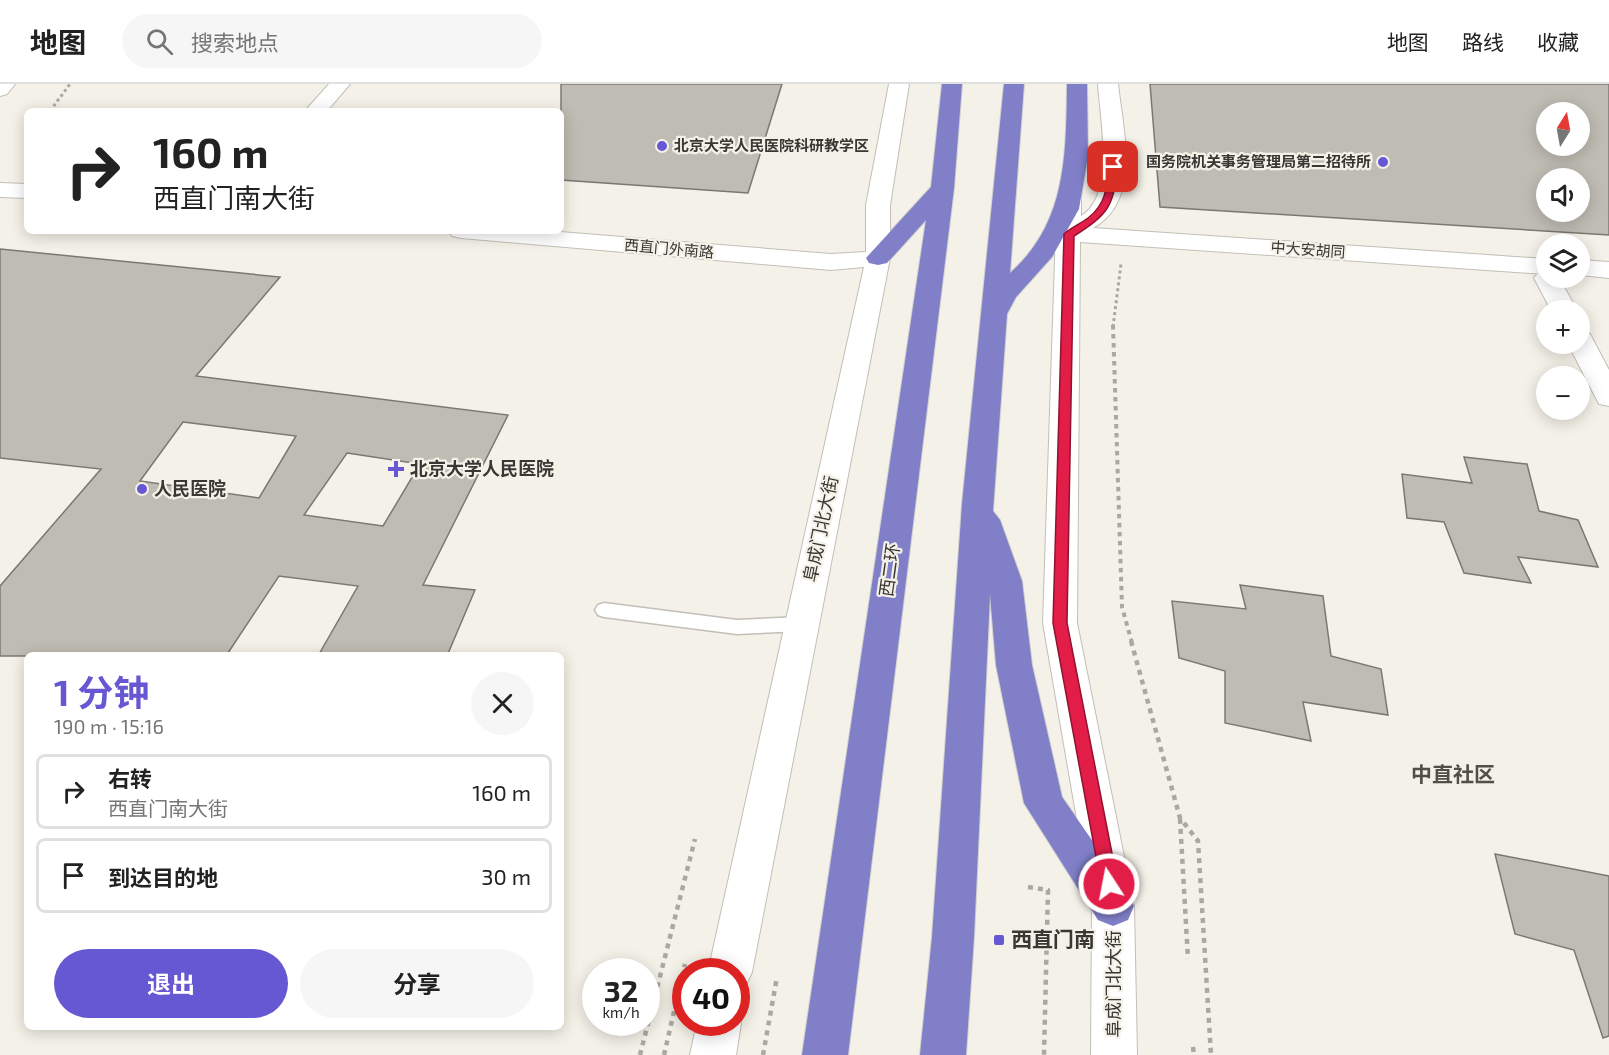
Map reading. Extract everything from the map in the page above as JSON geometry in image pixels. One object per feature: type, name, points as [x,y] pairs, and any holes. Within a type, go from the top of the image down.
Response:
[{"type":"highway","name":"西二环","points":[[825,1055],[942,188],[951,84]]},
{"type":"highway","points":[[943,1055],[953,937],[978,504],[997,311],[1014,84]]},
{"type":"highway","points":[[997,311],[1002,295],[1057,240],[1070,199],[1077,88]]},
{"type":"highway","points":[[878,258],[942,188]]},
{"type":"highway","points":[[978,504],[1005,581],[1014,666],[1044,803],[1113,906]]},
{"type":"street","points":[[0,90],[5,84]]},
{"type":"street","points":[[319,108],[340,84]]},
{"type":"street","name":"阜成门北大街","points":[[733,958],[878,258],[878,205],[899,84]]},
{"type":"street","points":[[1057,240],[1098,215],[1111,194],[1113,167],[1108,84]]},
{"type":"street","points":[[0,190],[24,191]]},
{"type":"street","name":"西直门外南路","points":[[474,236],[831,262],[878,258]]},
{"type":"street","name":"中大安胡同","points":[[1057,240],[1126,238],[1536,270]]},
{"type":"street","name":"阜成门北大街","points":[[1057,240],[1060,623],[1113,906],[1114,1055]]},
{"type":"street","points":[[1590,269],[1609,270]]},
{"type":"street","points":[[1587,354],[1609,397]]},
{"type":"street","points":[[713,1055],[717,1036]]},
{"type":"lane","points":[[604,610],[737,627],[802,624]]},
{"type":"path","points":[[52,108],[70,84]]},
{"type":"path","points":[[1126,238],[1113,313],[1122,608],[1180,818],[1188,959]]},
{"type":"path","points":[[1180,818],[1198,841],[1211,1055]]},
{"type":"path","points":[[640,1055],[694,840]]},
{"type":"path","points":[[1028,887],[1048,890],[1044,1055]]},
{"type":"path","points":[[762,1055],[777,977]]},
{"type":"path","points":[[1193,1047],[1194,1055]]},
{"type":"building","name":"北京大学人民医院科研教学区","points":[[561,84],[782,84],[748,193],[564,180],[564,108],[561,108]]},
{"type":"building","name":"国务院机关事务管理局第二招待所","points":[[1150,84],[1609,84],[1609,235],[1160,207]]},
{"type":"building","name":"人民医院","points":[[0,249],[280,277],[196,376],[508,415],[423,585],[475,590],[449,652],[320,652],[358,586],[279,576],[229,652],[24,652],[24,656],[0,656],[0,586],[101,469],[0,458]],"holes":[[[183,422],[296,436],[259,498],[140,481]],[[347,453],[420,464],[383,526],[304,515]]]},
{"type":"building","points":[[1464,457],[1527,464],[1539,511],[1578,520],[1598,567],[1518,557],[1531,583],[1464,573],[1444,522],[1407,518],[1402,474],[1472,483]]},
{"type":"building","points":[[1240,585],[1323,596],[1331,656],[1381,669],[1388,715],[1303,702],[1311,741],[1225,723],[1225,671],[1179,658],[1172,601],[1246,609]]},
{"type":"building","points":[[1495,854],[1609,876],[1609,1036],[1603,1038],[1574,950],[1515,934]]},
{"type":"place","name":"北京大学人民医院科研教学区","points":[[662,146]]},
{"type":"place","name":"国务院机关事务管理局第二招待所","points":[[1383,162]]},
{"type":"place","name":"北京大学人民医院","points":[[396,469]]},
{"type":"place","name":"人民医院","points":[[142,489]]},
{"type":"place","name":"西直门南","points":[[999,940]]},
{"type":"district","name":"中直社区","points":[[1453,775]]},
{"type":"route","points":[[1109,884],[1060,623],[1069,234],[1072,230],[1092,220],[1105,207],[1111,194],[1113,167]]}]
